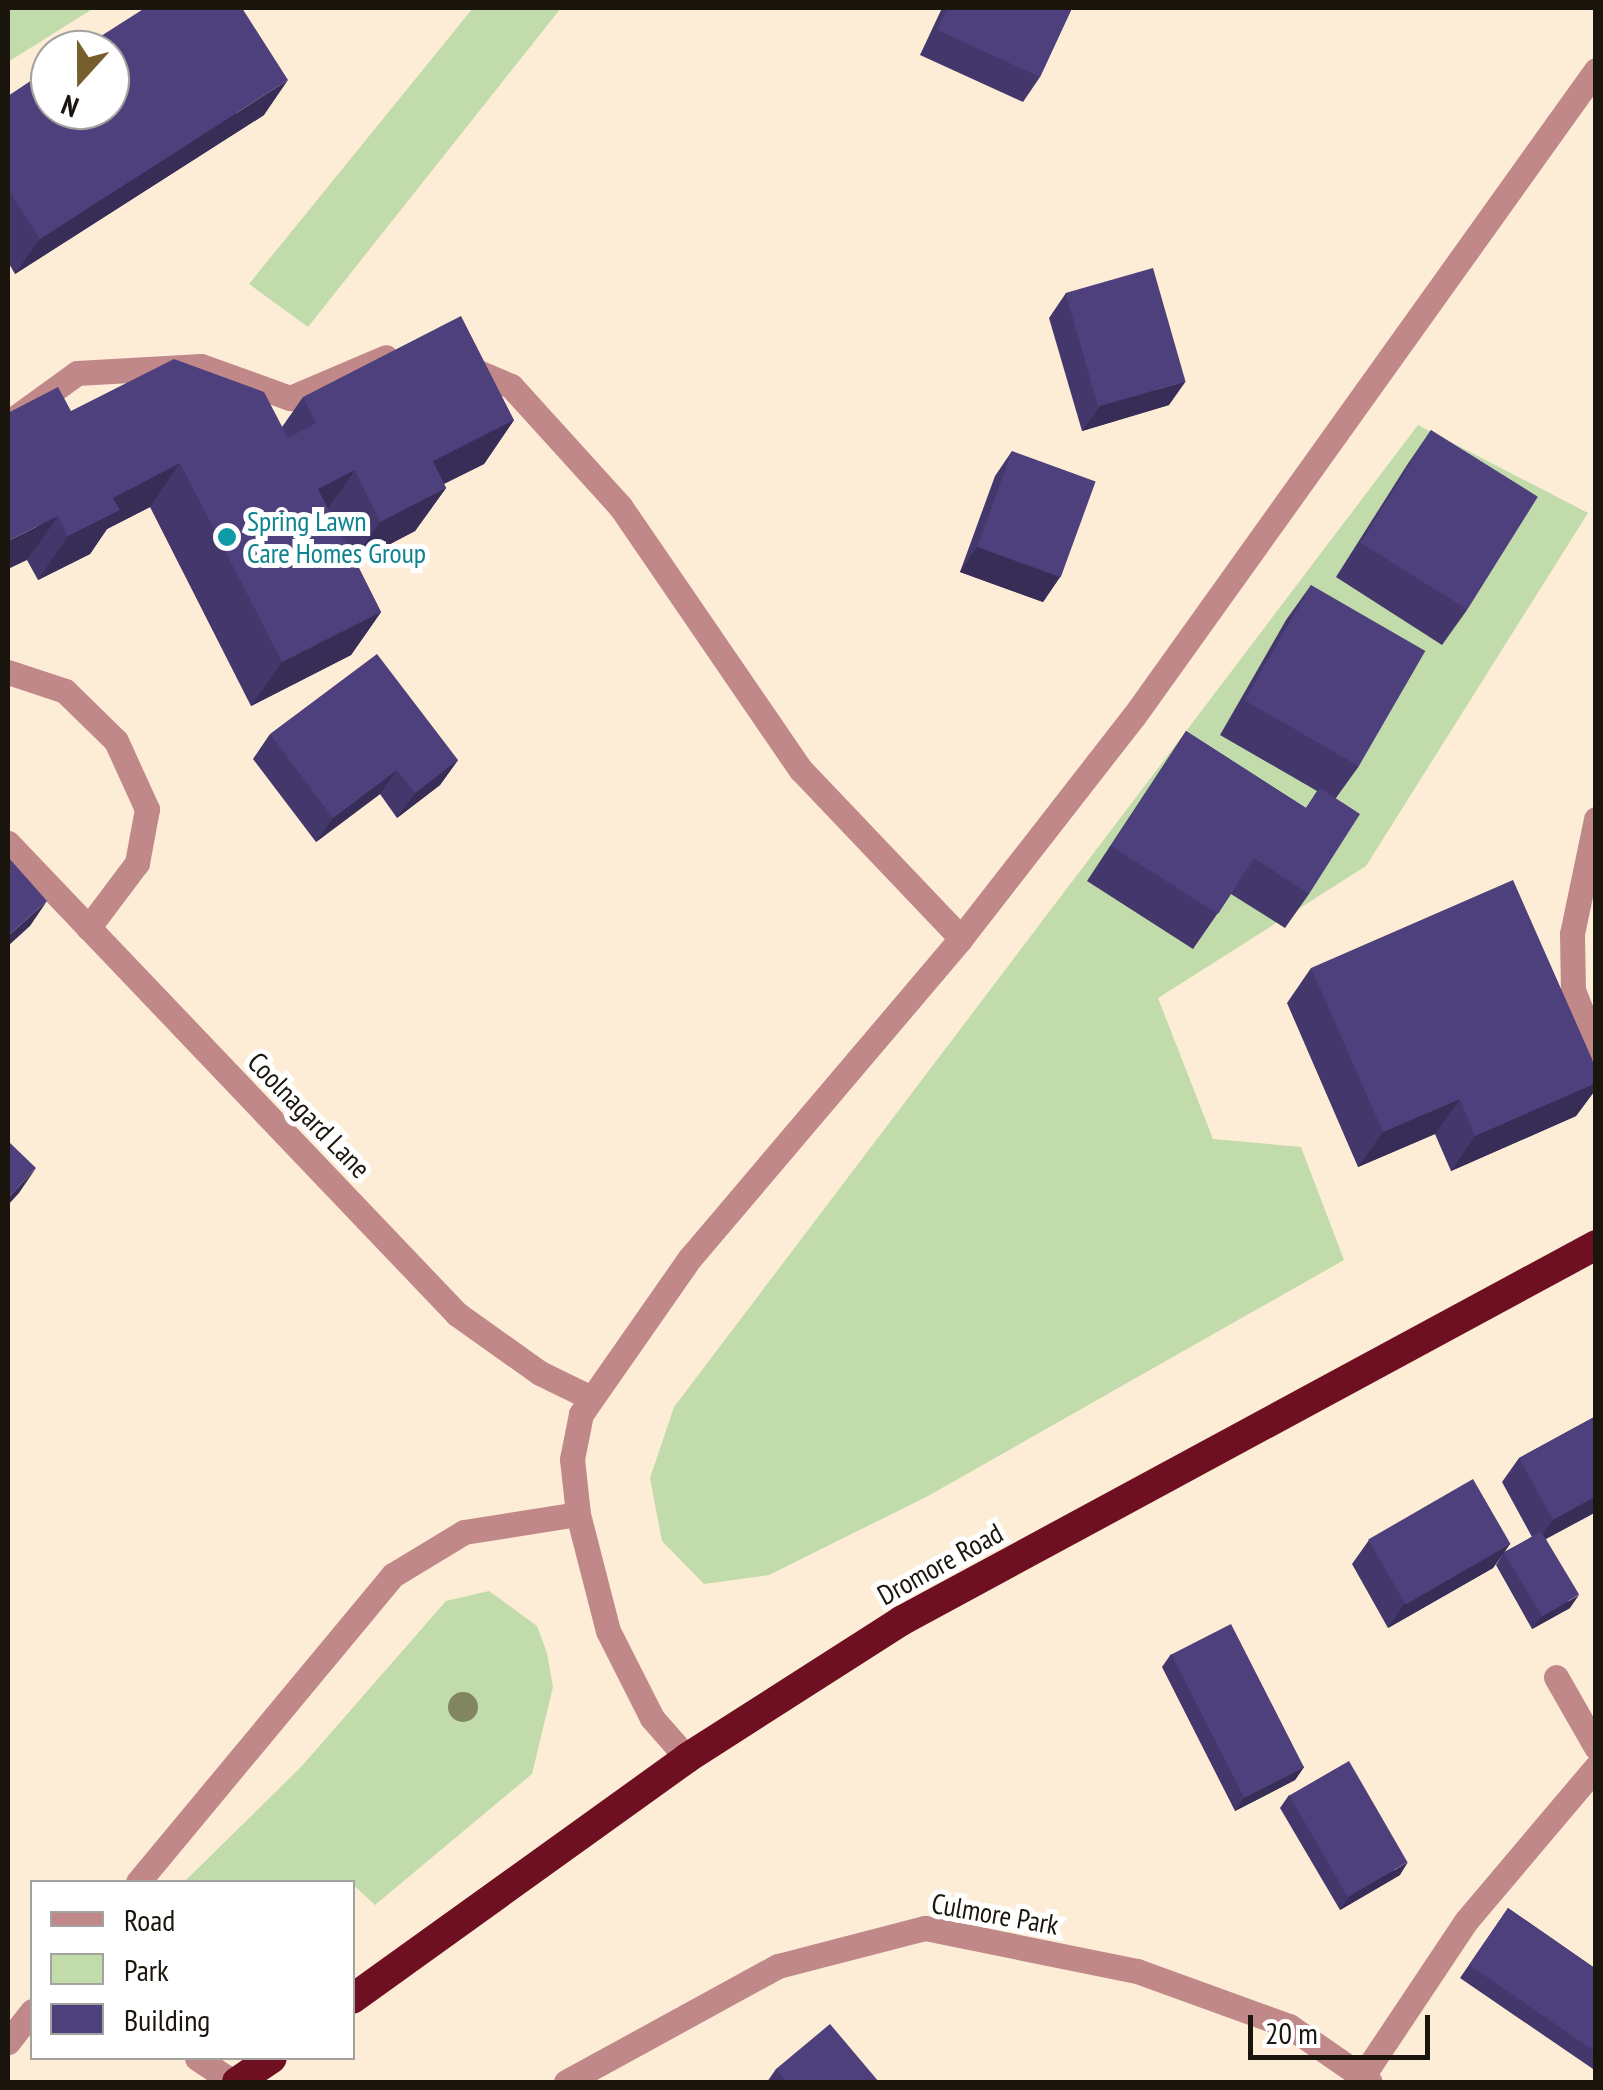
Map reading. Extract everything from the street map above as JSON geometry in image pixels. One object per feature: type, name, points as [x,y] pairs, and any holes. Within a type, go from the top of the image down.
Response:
[{"type":"highway","name":"Dromore Road","points":[[355,1997],[687,1758],[901,1621],[1596,1245]]},
{"type":"highway","points":[[235,2082],[269,2060]]},
{"type":"street","points":[[687,1758],[652,1718],[608,1631],[578,1514],[572,1459],[591,1398],[690,1258],[961,938],[1134,716],[1596,70]]},
{"type":"street","points":[[8,423],[77,373],[200,366],[290,398],[414,345]]},
{"type":"street","points":[[446,359],[511,386],[620,506],[801,770],[961,938]]},
{"type":"street","points":[[8,672],[65,691],[116,741],[147,809],[137,863],[88,928]]},
{"type":"street","points":[[1596,818],[1572,934],[1573,990],[1596,1048]]},
{"type":"street","name":"Coolnagard Lane","points":[[8,843],[457,1314],[540,1373],[591,1398]]},
{"type":"street","points":[[140,1880],[392,1575],[464,1532],[578,1514]]},
{"type":"street","points":[[1556,1677],[1596,1747]]},
{"type":"street","name":"Culmore Park","points":[[566,2082],[778,1966],[925,1928],[1136,1971],[1290,2026],[1366,2080],[1466,1921],[1596,1767]]},
{"type":"street","points":[[8,2042],[30,2014]]},
{"type":"street","points":[[200,2060],[235,2082]]},
{"type":"green space","points":[[8,8],[94,8],[59,30],[30,30],[30,48],[8,62]]},
{"type":"green space","points":[[473,8],[561,8],[308,327],[249,284]]},
{"type":"green space","points":[[1418,425],[1588,513],[1366,866],[1158,998],[1213,1139],[1301,1147],[1344,1260],[928,1496],[769,1575],[704,1584],[662,1541],[650,1478],[674,1407]]},
{"type":"green space","points":[[489,1591],[537,1626],[553,1687],[532,1774],[375,1905],[355,1886],[355,1880],[186,1880],[301,1767],[446,1601]]},
{"type":"building","points":[[145,8],[242,8],[288,80],[40,239],[8,189],[8,96],[30,81],[30,130],[130,130],[130,30],[110,30]]},
{"type":"building","points":[[947,8],[1072,8],[1040,77],[937,30]]},
{"type":"building","points":[[1153,268],[1186,381],[1098,407],[1066,293]]},
{"type":"building","name":"Spring Lawn Care Homes Group","points":[[461,316],[514,420],[433,461],[446,488],[380,522],[355,470],[318,489],[381,612],[282,662],[180,463],[113,498],[120,510],[68,536],[58,516],[8,541],[8,413],[58,387],[71,411],[174,359],[264,392],[288,438],[316,423],[303,397]]},
{"type":"building","points":[[1431,430],[1538,497],[1467,610],[1361,543]]},
{"type":"building","points":[[1012,451],[1096,481],[1061,577],[977,547]]},
{"type":"building","points":[[1311,585],[1425,651],[1359,766],[1244,700]]},
{"type":"building","points":[[377,654],[458,760],[415,793],[397,770],[333,818],[270,734]]},
{"type":"building","points":[[1186,731],[1306,808],[1320,788],[1360,814],[1309,894],[1254,858],[1218,914],[1111,846]]},
{"type":"building","points":[[8,857],[47,901],[8,936]]},
{"type":"building","points":[[1513,880],[1596,1068],[1596,1083],[1475,1136],[1460,1099],[1383,1132],[1311,968]]},
{"type":"building","points":[[8,1141],[36,1168],[8,1198]]},
{"type":"building","points":[[1596,1416],[1596,1496],[1553,1520],[1519,1458]]},
{"type":"building","points":[[1473,1479],[1510,1544],[1406,1604],[1368,1540]]},
{"type":"building","points":[[1541,1531],[1579,1594],[1542,1617],[1504,1553]]},
{"type":"building","points":[[1231,1624],[1304,1767],[1244,1798],[1171,1654]]},
{"type":"building","points":[[1349,1761],[1408,1862],[1348,1897],[1289,1796]]},
{"type":"building","points":[[1508,1908],[1596,1969],[1596,2052],[1469,1965]]},
{"type":"building","points":[[830,2024],[879,2082],[787,2082],[776,2069]]},
{"type":"place","name":"Spring Lawn Care Homes Group","points":[[227,537]]}]
